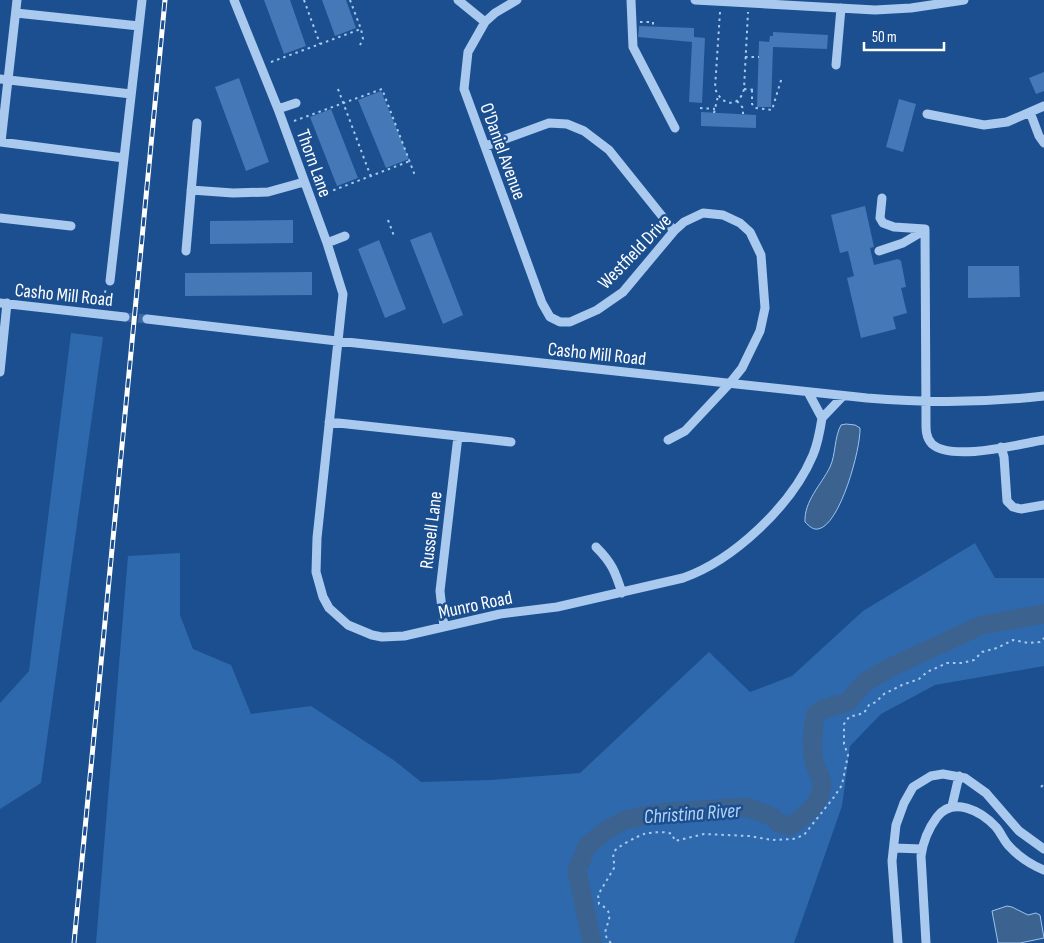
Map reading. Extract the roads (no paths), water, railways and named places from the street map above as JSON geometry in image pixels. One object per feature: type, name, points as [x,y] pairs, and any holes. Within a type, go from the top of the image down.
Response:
[{"type":"street","points":[[17,0],[4,79],[1,142],[124,158]]},
{"type":"street","points":[[110,281],[142,0]]},
{"type":"street","name":"Thorn Lane","points":[[234,0],[278,109],[327,243],[343,294],[338,341]]},
{"type":"street","points":[[458,0],[485,22]]},
{"type":"street","name":"O'Daniel Avenue","points":[[517,0],[485,22],[468,52],[464,89],[542,303],[550,317],[560,322]]},
{"type":"street","points":[[631,0],[633,47],[675,128]]},
{"type":"street","points":[[695,0],[748,3],[820,3],[841,8],[875,10],[911,8],[964,0]]},
{"type":"street","points":[[836,65],[841,8]]},
{"type":"street","points":[[16,13],[139,26]]},
{"type":"street","points":[[4,79],[131,94]]},
{"type":"street","points":[[278,109],[296,103]]},
{"type":"street","points":[[927,114],[984,125],[1007,122],[1044,106]]},
{"type":"street","points":[[1030,112],[1039,136],[1044,143]]},
{"type":"street","points":[[186,250],[197,123]]},
{"type":"street","points":[[486,146],[549,123],[566,124],[584,131],[609,150],[674,232]]},
{"type":"street","points":[[192,190],[233,193],[268,192],[304,182]]},
{"type":"street","points":[[882,198],[880,218],[883,223],[894,227],[925,230]]},
{"type":"street","name":"Westfield Drive","points":[[560,322],[570,322],[597,310],[623,292],[684,222],[703,213],[723,215],[740,223],[750,232],[761,254],[766,308],[755,346],[742,368],[730,383],[685,431],[668,440]]},
{"type":"street","points":[[0,218],[71,226]]},
{"type":"street","points":[[879,251],[903,243],[925,230]]},
{"type":"street","points":[[925,230],[926,431],[928,439],[933,445],[941,449],[965,452],[984,451],[1044,440]]},
{"type":"street","points":[[327,243],[346,236]]},
{"type":"street","points":[[0,372],[3,303]]},
{"type":"street","name":"Casho Mill Road","points":[[3,303],[125,317]]},
{"type":"street","name":"Casho Mill Road","points":[[146,319],[843,396],[926,402],[980,402],[1044,396]]},
{"type":"street","name":"Munro Road","points":[[338,341],[316,556],[316,572],[323,597],[338,617],[348,625],[382,637],[404,636],[500,614],[557,607],[697,574],[721,560],[746,541],[798,484],[814,454],[822,418]]},
{"type":"street","points":[[808,392],[822,418],[843,396]]},
{"type":"street","points":[[329,422],[511,442]]},
{"type":"street","name":"Russell Lane","points":[[444,627],[440,591],[458,436]]},
{"type":"street","points":[[1001,447],[1004,457],[1007,501],[1013,507],[1021,509],[1044,505]]},
{"type":"street","points":[[596,546],[610,561],[622,593]]},
{"type":"street","points":[[898,943],[892,862],[895,833],[900,814],[913,787],[931,776],[943,774],[959,776],[969,780],[980,787],[1019,831],[1044,849]]},
{"type":"street","points":[[952,806],[959,776]]},
{"type":"street","points":[[926,943],[922,849],[932,824],[940,813],[952,806],[977,812],[996,828],[1009,846],[1025,860],[1044,870]]},
{"type":"street","points":[[894,848],[922,849]]},
{"type":"waterway","name":"Christina River","points":[[592,943],[577,871],[587,846],[607,830],[625,820],[656,813],[746,807],[771,816],[779,823],[790,826],[811,809],[819,798],[821,791],[822,781],[814,762],[813,750],[815,715],[823,709],[848,702],[864,683],[889,668],[982,625],[1044,614]]},
{"type":"tunnel","points":[[125,317],[147,319]]},
{"type":"railway","points":[[74,943],[165,0]]}]
